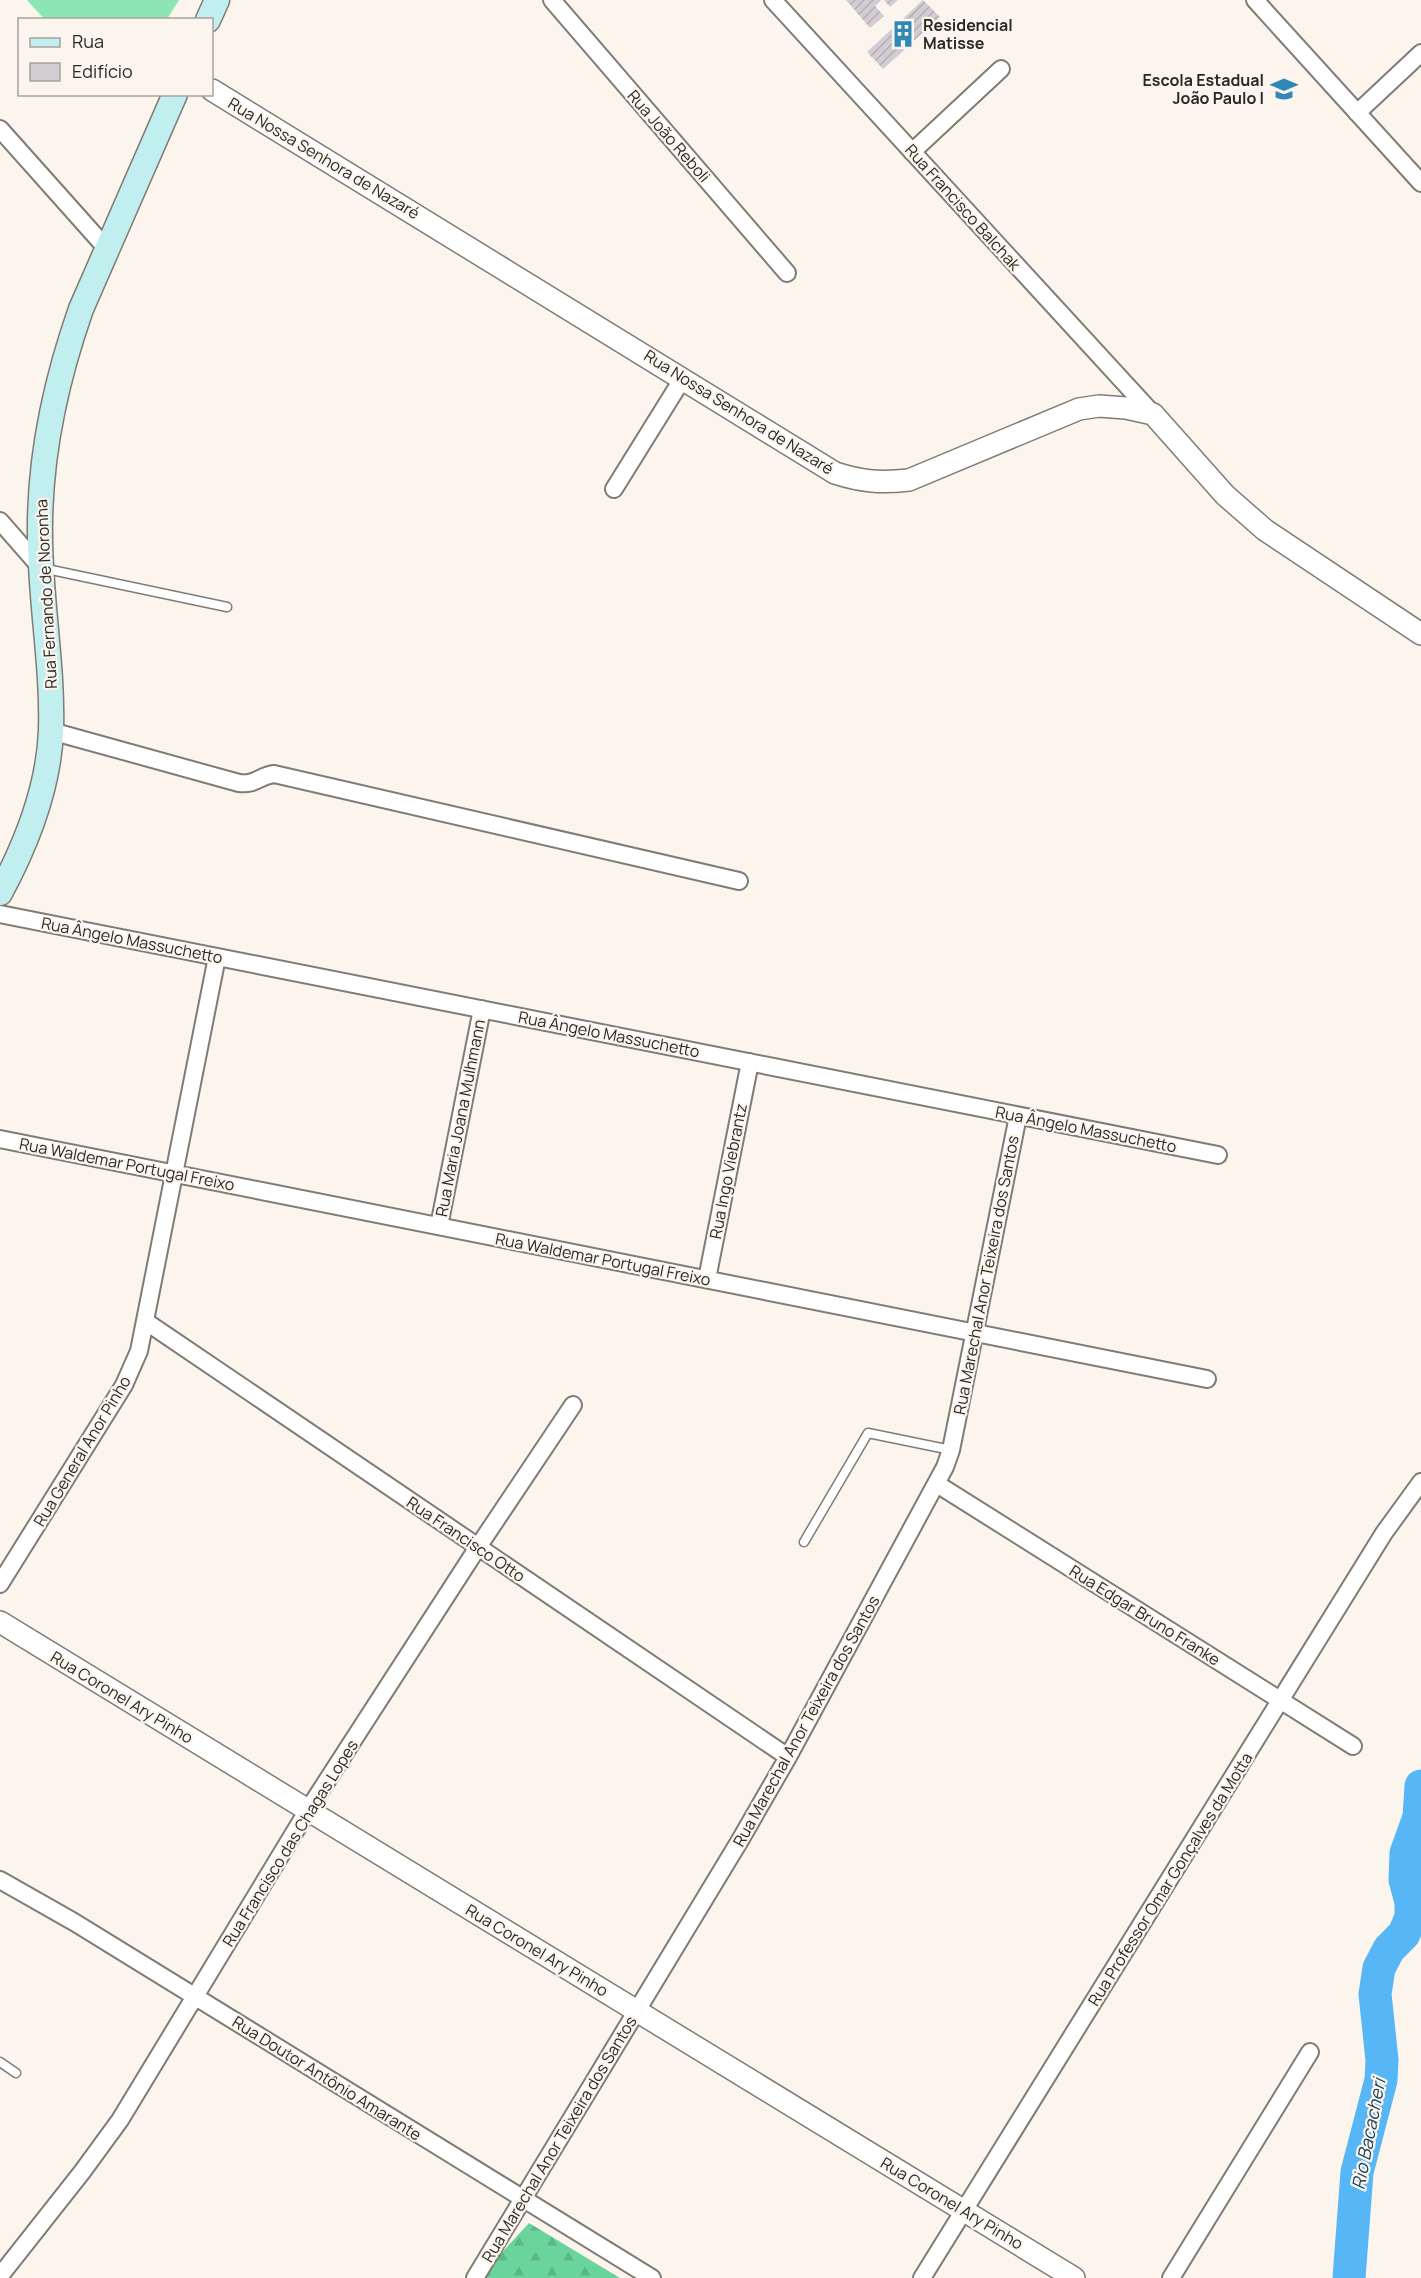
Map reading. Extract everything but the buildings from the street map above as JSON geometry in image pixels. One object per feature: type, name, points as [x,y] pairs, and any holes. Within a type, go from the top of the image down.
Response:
[{"type":"main road","points":[[209,18],[217,0]]},
{"type":"main road","name":"Rua Fernando de Noronha","points":[[0,893],[24,846],[34,816],[43,785],[51,731],[41,568],[40,500],[48,426],[69,343],[107,249],[174,96]]},
{"type":"street","name":"Rua João Reboli","points":[[552,0],[787,273]]},
{"type":"street","name":"Rua Francisco Balchak","points":[[773,0],[1153,414]]},
{"type":"street","points":[[1255,0],[1421,183]]},
{"type":"street","points":[[1357,113],[1421,53]]},
{"type":"street","points":[[912,152],[1001,69]]},
{"type":"street","name":"Rua Nossa Senhora de Nazaré","points":[[213,91],[815,461],[835,472],[860,481],[886,483],[909,480],[1079,409],[1099,406],[1126,408],[1153,414]]},
{"type":"street","points":[[0,129],[107,249]]},
{"type":"street","points":[[614,489],[683,378]]},
{"type":"street","points":[[1153,414],[1244,514],[1265,531],[1421,634]]},
{"type":"street","points":[[0,521],[41,568]]},
{"type":"street","points":[[51,731],[239,783],[249,784],[274,774],[739,881]]},
{"type":"street","name":"Rua Ângelo Massuchetto","points":[[0,914],[1218,1155]]},
{"type":"street","name":"Rua General Anor Pinho","points":[[0,1584],[124,1384],[139,1351],[217,957]]},
{"type":"street","name":"Rua Maria Joana Mulhmann","points":[[439,1226],[482,1009]]},
{"type":"street","name":"Rua Ingo Viebrantz","points":[[707,1280],[750,1062]]},
{"type":"street","name":"Rua Marechal Anor Teixeira dos Santos","points":[[475,2278],[788,1757],[937,1484],[951,1450],[1018,1116]]},
{"type":"street","name":"Rua Waldemar Portugal Freixo","points":[[0,1139],[1207,1378]]},
{"type":"street","name":"Rua Francisco Otto","points":[[145,1321],[788,1757]]},
{"type":"street","name":"Rua Francisco das Chagas Lopes","points":[[0,2276],[108,2137],[308,1810],[573,1405]]},
{"type":"street","name":"Rua Professor Omar Gonçalves da Motta","points":[[922,2278],[1384,1533],[1421,1482]]},
{"type":"street","name":"Rua Edgar Bruno Franke","points":[[937,1484],[1353,1746]]},
{"type":"street","name":"Rua Coronel Ary Pinho","points":[[0,1622],[1074,2278]]},
{"type":"street","name":"Rua Doutor Antônio Amarante","points":[[0,1880],[56,1911],[652,2278]]},
{"type":"street","points":[[1171,2278],[1310,2052]]},
{"type":"lane","points":[[41,568],[227,607]]},
{"type":"lane","points":[[804,1542],[868,1433],[951,1450]]},
{"type":"lane","points":[[0,2062],[16,2073]]},
{"type":"green space","points":[[27,0],[179,0],[168,18],[43,18]]},
{"type":"green space","points":[[529,2223],[620,2278],[485,2278],[494,2261]]},
{"type":"waterway","name":"Rio Bacacheri","points":[[1349,2278],[1357,2172],[1381,2080],[1382,2060],[1375,1994],[1379,1968],[1389,1949],[1404,1934],[1411,1917],[1411,1902],[1405,1880],[1406,1853],[1419,1817],[1421,1786]]},
{"type":"place","name":"Residencial Matisse","points":[[903,34]]},
{"type":"place","name":"Escola Estadual João Paulo I","points":[[1284,89]]}]
